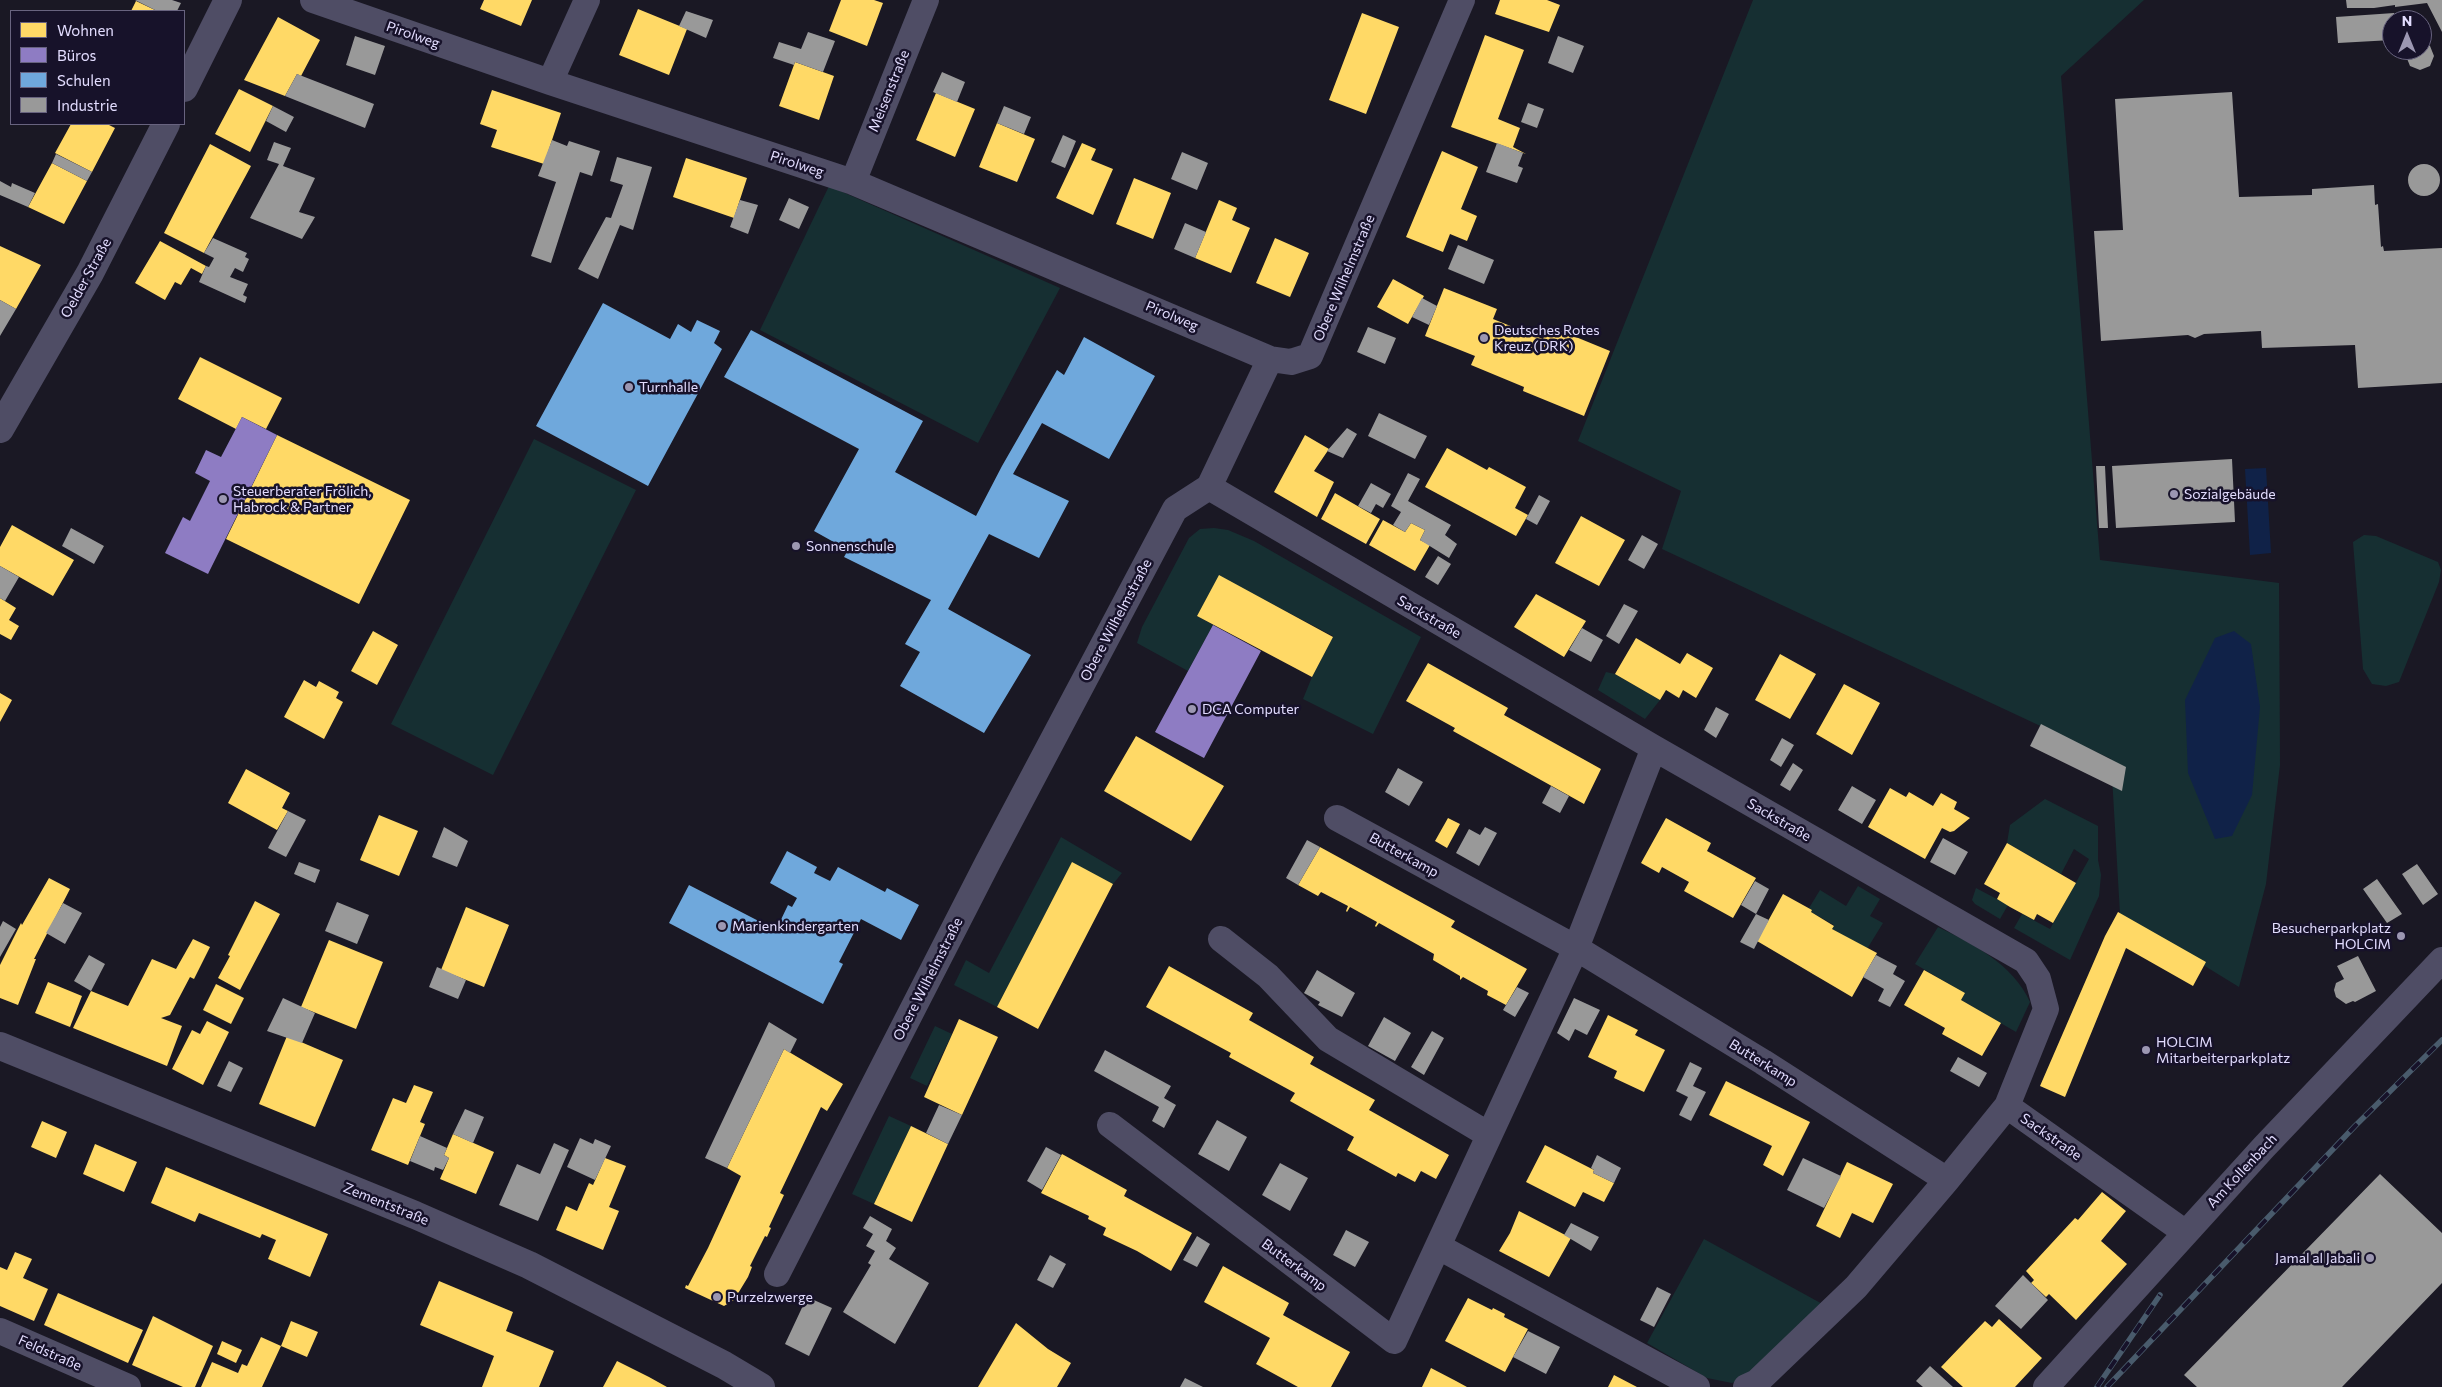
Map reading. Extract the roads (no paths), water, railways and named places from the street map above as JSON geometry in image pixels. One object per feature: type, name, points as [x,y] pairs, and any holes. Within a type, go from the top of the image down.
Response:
[{"type":"street","points":[[185,86],[228,0]]},
{"type":"street","name":"Pirolweg","points":[[313,0],[550,82],[853,182],[1270,358]]},
{"type":"street","points":[[550,82],[587,0]]},
{"type":"street","name":"Meisenstraße","points":[[853,182],[926,0]]},
{"type":"street","name":"Obere Wilhelmstraße","points":[[1270,358],[1291,362],[1310,356],[1462,0]]},
{"type":"street","name":"Oelder Straße","points":[[0,429],[90,273],[165,125]]},
{"type":"street","points":[[1209,488],[1270,358]]},
{"type":"street","name":"Obere Wilhelmstraße","points":[[777,1274],[988,862],[1175,509],[1209,488]]},
{"type":"street","name":"Sackstraße","points":[[1209,488],[1654,748],[2026,961],[2038,979],[2046,1010],[2007,1106],[2186,1233]]},
{"type":"street","name":"Butterkamp","points":[[1110,1126],[1394,1341],[1576,948],[1654,748]]},
{"type":"street","name":"Butterkamp","points":[[1337,818],[1576,948],[1763,1062],[1947,1180]]},
{"type":"street","points":[[1221,938],[1268,976],[1328,1039],[1489,1135]]},
{"type":"street","name":"Am Kollenbach","points":[[2046,1387],[2264,1147],[2442,960]]},
{"type":"street","name":"Zementstraße","points":[[0,1046],[415,1215],[529,1265],[724,1365],[761,1387]]},
{"type":"street","points":[[1746,1387],[1757,1382],[1856,1287],[2007,1106]]},
{"type":"street","points":[[1439,1247],[1697,1387]]},
{"type":"street","name":"Feldstraße","points":[[0,1331],[128,1387]]},
{"type":"water","points":[[2266,468],[2271,553],[2250,555],[2245,469]]},
{"type":"water","points":[[2234,631],[2251,644],[2260,707],[2252,795],[2232,836],[2215,839],[2188,773],[2185,700],[2215,638]]},
{"type":"railway","points":[[2107,1387],[2355,1126],[2442,1040]]},
{"type":"railway","points":[[2097,1387],[2160,1295]]},
{"type":"place","name":"Deutsches Rotes Kreuz (DRK)","points":[[1484,338]]},
{"type":"place","name":"Turnhalle","points":[[629,387]]},
{"type":"place","name":"Sozialgebäude","points":[[2174,494]]},
{"type":"place","name":"Steuerberater Frölich, Habrock & Partner","points":[[223,499]]},
{"type":"place","name":"Sonnenschule","points":[[796,546]]},
{"type":"place","name":"DCA Computer","points":[[1192,709]]},
{"type":"place","name":"Marienkindergarten","points":[[722,926]]},
{"type":"place","name":"Besucherparkplatz HOLCIM","points":[[2401,936]]},
{"type":"place","name":"HOLCIM Mitarbeiterparkplatz","points":[[2146,1050]]},
{"type":"place","name":"Jamal al Jabali","points":[[2370,1258]]},
{"type":"place","name":"Purzelzwerge","points":[[717,1297]]}]
